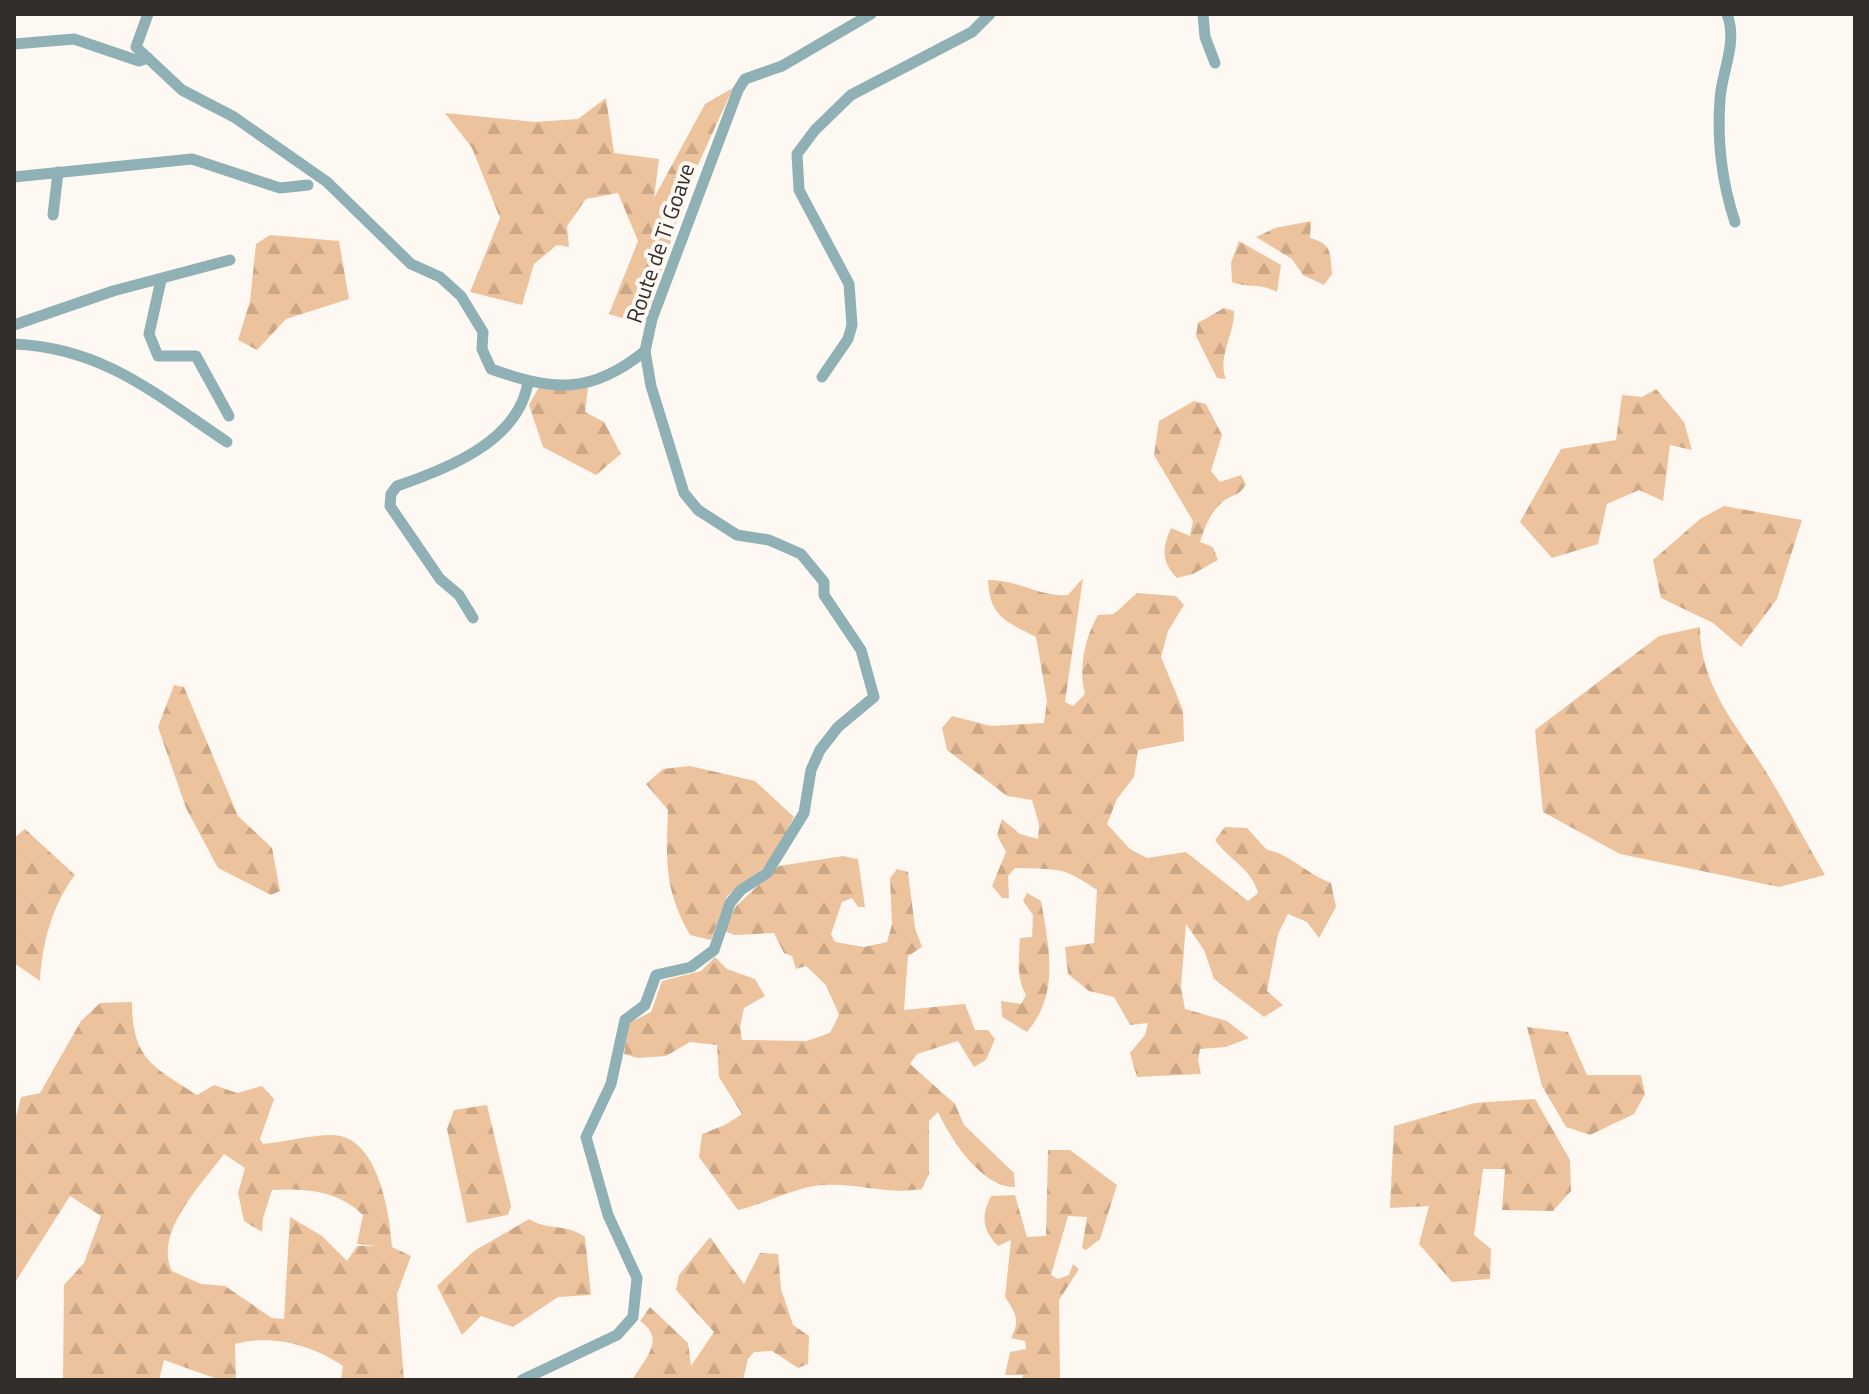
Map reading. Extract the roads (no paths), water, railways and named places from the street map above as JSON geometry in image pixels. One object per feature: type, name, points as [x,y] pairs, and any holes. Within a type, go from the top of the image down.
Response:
[{"type":"street","points":[[148,14],[136,47],[182,90],[234,117],[327,182],[411,264],[440,277],[461,296],[483,332],[482,349],[491,369],[528,382],[564,387],[610,375],[645,351]]},
{"type":"street","name":"Route de Ti Goave","points":[[522,1380],[617,1335],[633,1317],[637,1278],[608,1215],[586,1137],[611,1084],[625,1020],[645,1005],[656,975],[691,967],[714,950],[730,903],[741,890],[767,873],[804,813],[811,770],[820,750],[838,727],[874,697],[861,650],[824,595],[824,582],[801,554],[769,540],[737,535],[698,510],[684,493],[651,386],[645,351],[657,306],[738,90],[745,79],[782,66],[871,14]]},
{"type":"street","points":[[822,377],[848,339],[852,325],[849,284],[799,190],[797,154],[815,130],[851,95],[972,32],[990,14]]},
{"type":"street","points":[[1203,14],[1205,37],[1215,63]]},
{"type":"street","points":[[1727,14],[1733,30],[1720,96],[1719,153],[1735,222]]},
{"type":"street","points":[[14,44],[74,39],[139,61],[148,58]]},
{"type":"street","points":[[14,177],[192,159],[280,188],[308,185]]},
{"type":"street","points":[[53,215],[58,172]]},
{"type":"street","points":[[14,325],[113,291],[230,260]]},
{"type":"street","points":[[161,280],[149,334],[158,356],[196,356],[229,416]]},
{"type":"street","points":[[14,344],[46,346],[117,368],[227,442]]},
{"type":"street","points":[[473,618],[459,595],[440,579],[390,506],[391,494],[397,486],[482,448],[509,423],[526,399],[528,382]]}]
